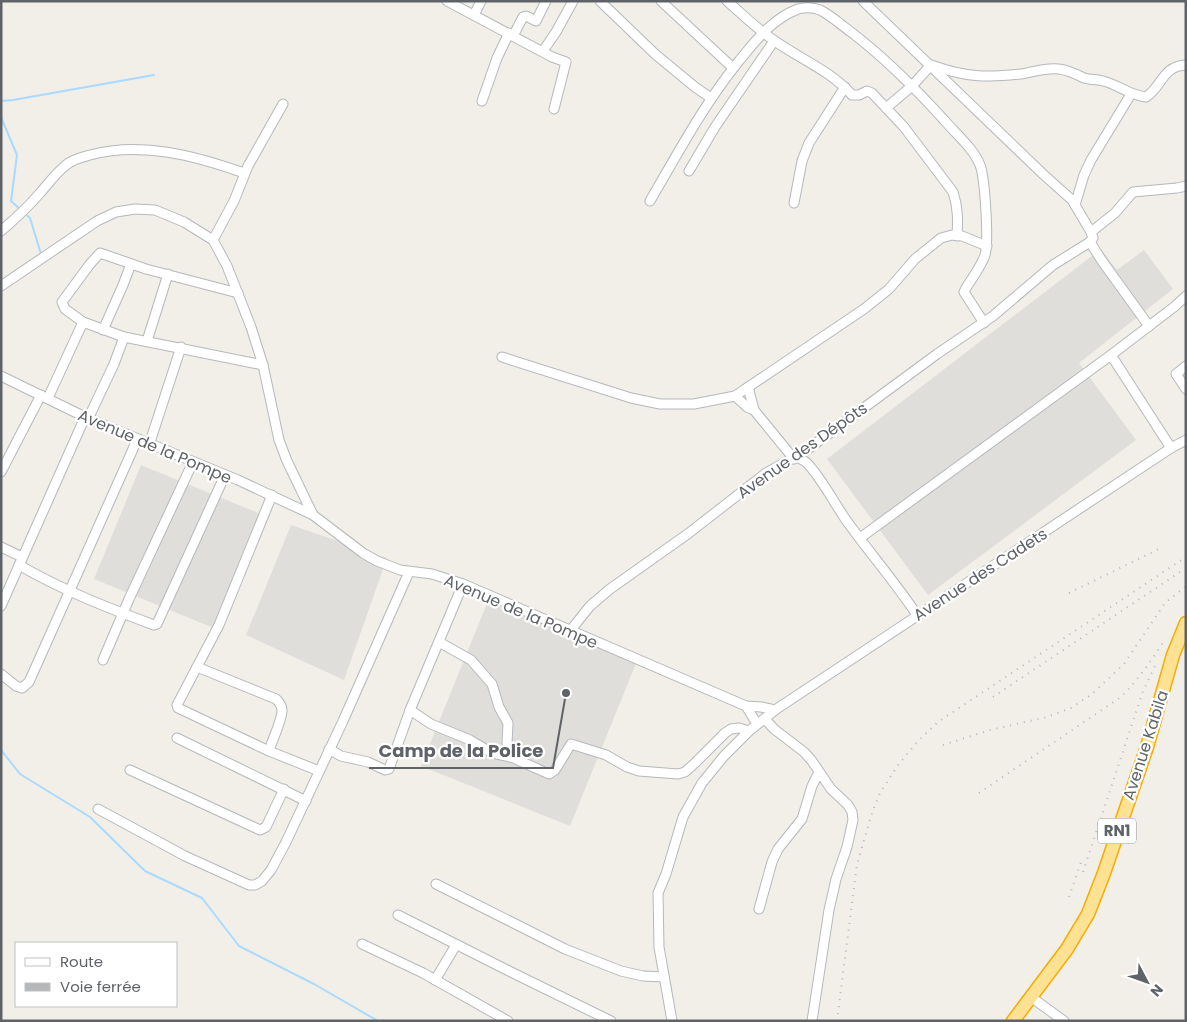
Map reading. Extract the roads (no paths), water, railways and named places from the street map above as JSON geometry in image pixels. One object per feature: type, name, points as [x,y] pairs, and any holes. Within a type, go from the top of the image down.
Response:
[{"type":"highway","name":"Avenue Kabila","points":[[1013,1021],[1067,949],[1088,914],[1104,874],[1147,747],[1173,655],[1186,623]]},
{"type":"street","points":[[447,1],[567,64],[554,109]]},
{"type":"street","points":[[474,15],[481,1]]},
{"type":"street","points":[[482,101],[497,58],[523,16],[536,21],[546,1]]},
{"type":"street","points":[[542,51],[556,32],[573,1]]},
{"type":"street","points":[[661,1],[733,68]]},
{"type":"street","points":[[670,9],[677,1]]},
{"type":"street","points":[[727,1],[774,41],[845,87],[852,95],[855,96],[870,91],[904,127],[952,192],[958,215],[957,236]]},
{"type":"street","points":[[863,1],[1044,175],[1068,194],[1091,232],[1093,238],[1090,242],[1149,326]]},
{"type":"street","points":[[603,2],[655,54],[711,98]]},
{"type":"street","points":[[650,201],[711,98],[763,32],[772,24],[798,10],[810,7],[815,8],[829,15],[863,41],[912,86],[959,136],[979,163],[984,183],[987,246],[983,260],[964,290],[984,323]]},
{"type":"street","points":[[689,171],[715,127],[774,41]]},
{"type":"street","points":[[886,108],[912,86],[931,65]]},
{"type":"street","points":[[931,65],[963,75],[981,76],[1024,74],[1046,68],[1066,70],[1088,79],[1108,83],[1131,94],[1146,97],[1151,94],[1168,72],[1177,65],[1186,65]]},
{"type":"street","points":[[794,203],[802,161],[809,143],[845,87]]},
{"type":"street","points":[[1075,204],[1091,160],[1131,94]]},
{"type":"street","points":[[213,240],[234,201],[244,173],[283,104]]},
{"type":"street","points":[[1,231],[66,164],[76,159],[100,153],[124,150],[172,152],[244,173]]},
{"type":"street","points":[[1091,232],[1115,213],[1133,192],[1186,186]]},
{"type":"street","points":[[1,286],[97,221],[116,212],[135,209],[155,210],[184,222],[213,240],[223,256],[258,346],[282,447],[290,469],[313,515]]},
{"type":"street","points":[[502,356],[632,398],[660,404],[694,404],[735,396],[864,309],[888,289],[915,259],[941,238],[947,235],[957,236],[971,239],[987,246]]},
{"type":"street","name":"Avenue des Dépôts","points":[[570,631],[590,606],[610,589],[689,533],[766,473],[800,457],[937,354],[984,323],[1072,252],[1090,242]]},
{"type":"street","points":[[238,293],[131,264],[100,253],[62,302],[65,309],[84,322],[124,337],[263,365]]},
{"type":"street","points":[[103,330],[131,264]]},
{"type":"street","points":[[147,341],[168,274]]},
{"type":"street","points":[[860,538],[1110,355],[1186,296]]},
{"type":"street","points":[[1,472],[45,397],[84,322]]},
{"type":"street","points":[[1,606],[86,418],[114,364],[124,337]]},
{"type":"street","points":[[149,445],[181,348]]},
{"type":"street","points":[[1110,355],[1171,448]]},
{"type":"street","points":[[1186,366],[1176,374],[1186,389]]},
{"type":"street","name":"Avenue de la Pompe","points":[[2,378],[86,418],[272,495],[313,515],[370,557],[400,570],[432,574],[463,584],[746,706],[775,710]]},
{"type":"street","points":[[748,387],[754,410]]},
{"type":"street","points":[[735,396],[747,407],[754,410],[800,457],[917,614]]},
{"type":"street","points":[[1,674],[16,686],[22,688],[26,686],[37,667],[137,440]]},
{"type":"street","name":"Avenue des Cadets","points":[[672,1021],[659,947],[658,892],[669,866],[688,806],[711,770],[749,731],[775,710],[917,614],[1186,440]]},
{"type":"street","points":[[103,660],[193,462]]},
{"type":"street","points":[[1,547],[20,561],[70,591],[154,625],[159,622],[225,475]]},
{"type":"street","points":[[272,495],[230,599],[198,667],[177,706],[268,750],[320,771]]},
{"type":"street","points":[[98,809],[208,868],[249,884],[255,885],[262,881],[271,870],[320,771],[409,572]]},
{"type":"street","points":[[329,749],[341,756],[368,762],[386,770],[389,769],[410,710],[463,584]]},
{"type":"street","points":[[439,642],[471,660],[492,684],[499,707],[508,723],[507,744],[511,758]]},
{"type":"street","points":[[198,667],[276,700],[280,704],[282,709],[281,717],[268,750]]},
{"type":"street","points":[[746,706],[761,722],[774,729],[804,752],[831,789],[848,805],[852,812],[853,820],[829,910],[812,1021]]},
{"type":"street","points":[[410,710],[437,727],[470,740],[492,753],[511,758],[549,774],[555,770],[569,745],[574,744],[606,755],[621,764],[640,771],[678,774],[685,772],[731,729],[739,728],[749,731]]},
{"type":"street","points":[[177,738],[306,800]]},
{"type":"street","points":[[130,770],[260,830],[266,827],[284,789]]},
{"type":"street","points":[[759,909],[772,862],[778,848],[802,818],[812,786],[819,772]]},
{"type":"street","points":[[436,884],[565,950],[621,972],[664,977]]},
{"type":"street","points":[[398,915],[611,1021]]},
{"type":"street","points":[[362,944],[435,980],[497,1018],[508,1021]]},
{"type":"street","points":[[435,980],[456,945]]},
{"type":"street","points":[[1031,997],[1064,1021]]},
{"type":"waterway","points":[[1,101],[154,75]]},
{"type":"waterway","points":[[1,117],[17,155],[11,201],[21,210]]},
{"type":"waterway","points":[[24,213],[30,218],[41,254]]},
{"type":"waterway","points":[[1,750],[20,774],[90,817],[145,871],[202,898],[239,946],[314,984],[378,1021]]},
{"type":"railway","points":[[1069,593],[1161,548]]},
{"type":"railway","points":[[837,1021],[857,864],[880,793],[898,765],[918,741],[938,722],[1186,557]]},
{"type":"railway","points":[[993,697],[1186,568]]},
{"type":"railway","points":[[943,745],[990,730],[1047,717],[1071,708],[1092,694],[1124,664],[1165,603],[1185,587]]},
{"type":"railway","points":[[979,793],[1121,697],[1144,670],[1164,641]]},
{"type":"railway","points":[[1083,872],[1143,691],[1156,664]]},
{"type":"railway","points":[[1069,897],[1081,862]]},
{"type":"place","name":"Camp de la Police","points":[[566,693]]}]
